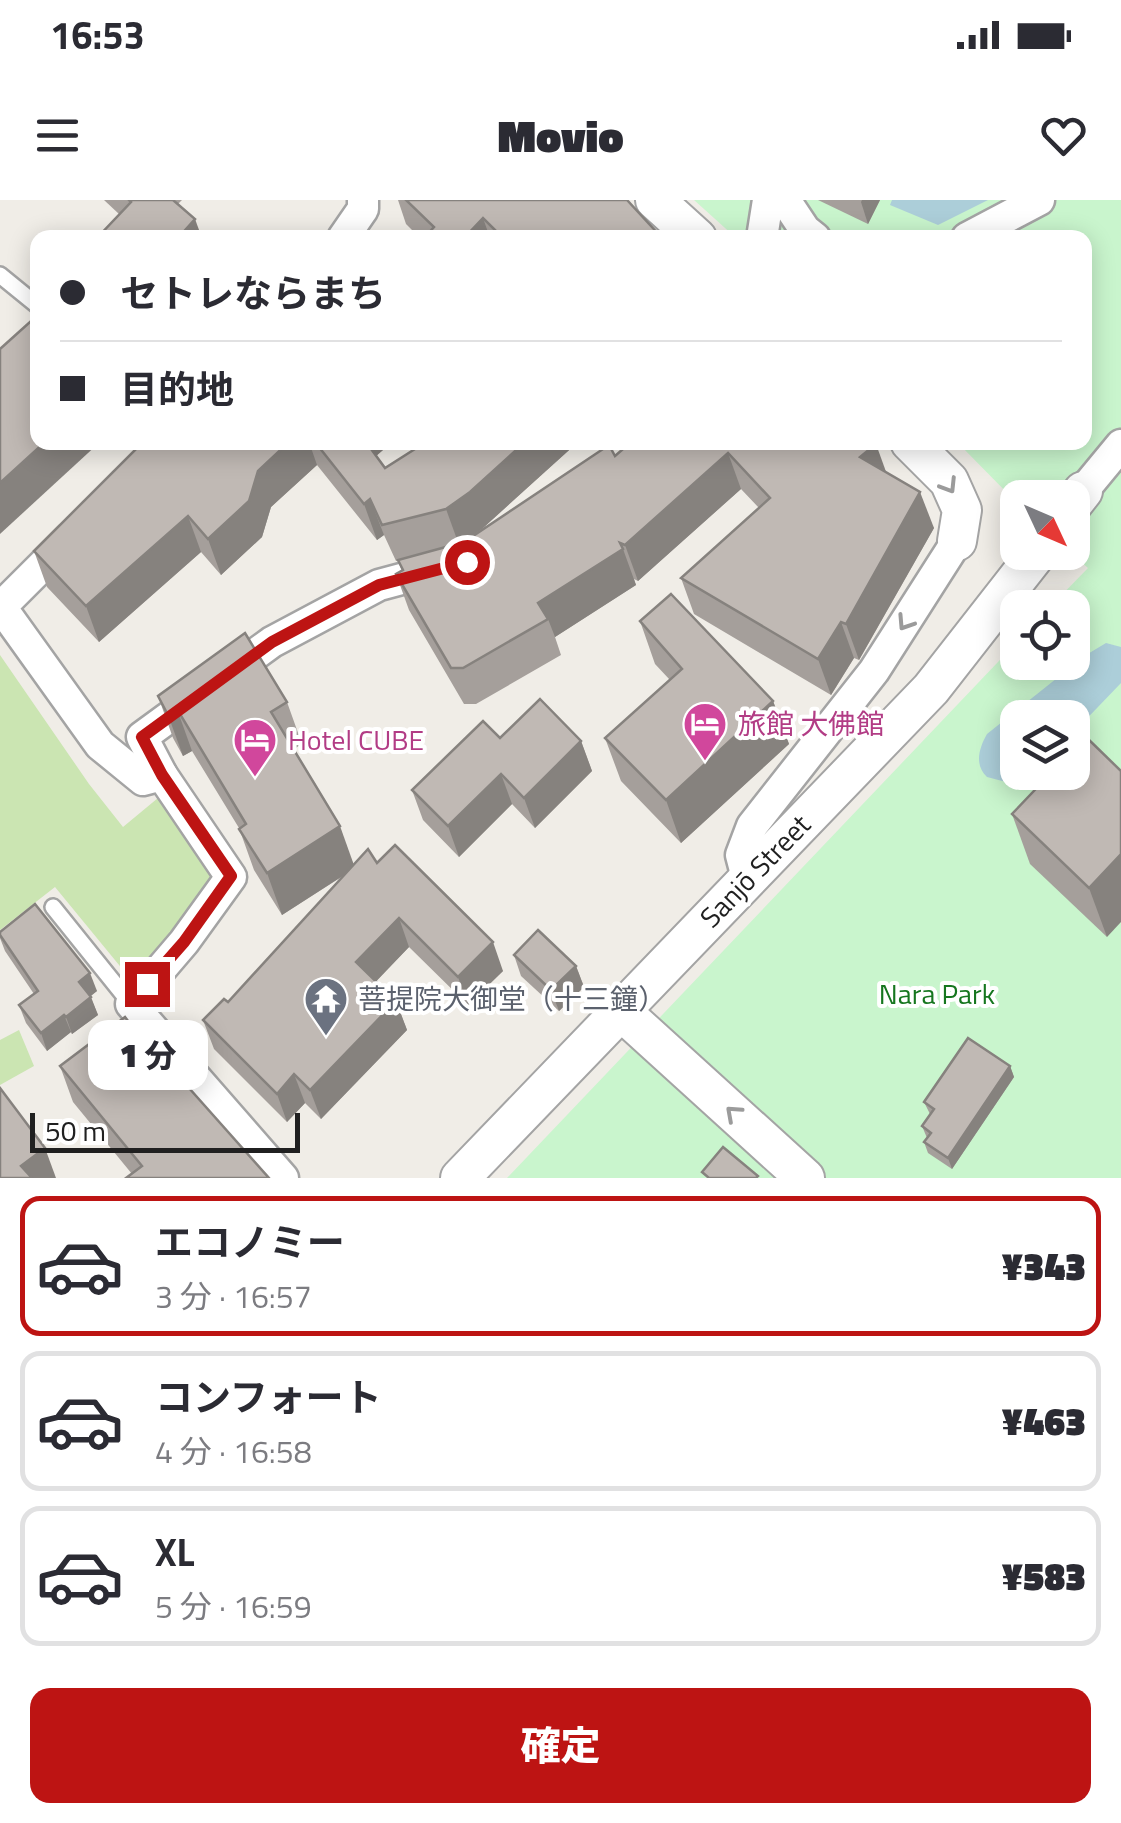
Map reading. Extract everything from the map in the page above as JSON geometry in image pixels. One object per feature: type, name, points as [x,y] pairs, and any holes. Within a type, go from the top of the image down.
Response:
[{"type":"street","points":[[349,230],[363,208],[363,200]]},
{"type":"street","points":[[655,200],[688,230]]},
{"type":"street","points":[[763,230],[768,200]]},
{"type":"street","points":[[785,200],[805,230]]},
{"type":"street","points":[[982,230],[1039,200]]},
{"type":"street","points":[[1090,483],[1121,444]]},
{"type":"street","points":[[747,878],[741,855],[752,826],[874,671],[957,541],[962,510],[949,480],[918,450]]},
{"type":"street","points":[[83,525],[1,607],[100,745],[143,780],[162,775]]},
{"type":"street","points":[[283,1178],[132,1004],[184,942],[231,876],[162,775],[142,737],[272,642],[379,585],[467,562]]},
{"type":"street","name":"Sanjō Street","points":[[460,1178],[930,690],[1024,570]]},
{"type":"street","points":[[620,1012],[805,1178]]},
{"type":"lane","points":[[0,275],[30,299]]},
{"type":"lane","points":[[53,907],[132,1004]]},
{"type":"green space","name":"Nara Park","points":[[694,200],[1121,200],[1121,1178],[507,1178],[1000,660],[1000,680],[1090,680],[1090,590],[1067,590],[1090,570],[1090,480],[1000,480],[1000,486],[965,450],[1092,450],[1092,230],[727,230]]},
{"type":"green space","points":[[0,655],[123,827],[158,798],[206,858],[212,882],[172,940],[133,982],[55,887],[0,930]]},
{"type":"green space","points":[[19,1030],[34,1066],[0,1085],[0,1040]]},
{"type":"water","points":[[892,200],[988,200],[938,225],[890,205]]},
{"type":"water","points":[[1106,643],[1121,647],[1121,683],[1090,715],[1090,700],[1030,700],[1055,680],[1090,680],[1090,653]]},
{"type":"water","points":[[1000,724],[1000,780],[987,777],[980,767],[979,756],[987,734]]},
{"type":"building","points":[[173,200],[195,219],[185,230],[105,230],[131,202]]},
{"type":"building","points":[[406,200],[627,200],[655,230],[495,230],[483,218],[472,230],[431,230],[434,227]]},
{"type":"building","points":[[30,322],[30,450],[36,450],[0,483],[0,349]]},
{"type":"building","points":[[135,450],[280,450],[258,471],[249,501],[208,539],[188,516],[86,606],[34,551]]},
{"type":"building","points":[[321,450],[372,450],[385,468],[413,450],[516,450],[446,509],[382,525],[370,499],[364,504]]},
{"type":"building","points":[[602,450],[612,450],[615,456],[622,450],[869,450],[860,457],[920,492],[846,624],[841,622],[818,659],[681,578],[770,498],[728,453],[625,545],[620,543],[623,549],[538,603],[548,619],[463,668],[451,668],[396,574],[403,570],[398,560],[464,542]]},
{"type":"building","points":[[671,594],[773,701],[666,800],[605,738],[682,669],[640,621]]},
{"type":"building","points":[[245,633],[287,702],[271,712],[340,826],[267,873],[239,829],[246,824],[177,709],[168,715],[158,696]]},
{"type":"building","points":[[540,699],[581,741],[524,798],[501,774],[448,826],[412,790],[483,721],[500,738]]},
{"type":"building","points":[[1090,741],[1121,771],[1121,854],[1089,888],[1012,814],[1035,790],[1090,790]]},
{"type":"building","points":[[395,845],[493,942],[458,977],[399,918],[356,962],[396,1001],[310,1090],[294,1074],[277,1094],[203,1020],[224,999],[228,1002],[368,849],[377,863]]},
{"type":"building","points":[[35,904],[90,973],[79,982],[91,997],[41,1033],[19,1005],[38,991],[0,935]]},
{"type":"building","points":[[538,930],[576,966],[551,990],[514,955]]},
{"type":"building","points":[[125,1017],[141,1038],[149,1034],[168,1057],[165,1061],[269,1178],[126,1178],[142,1166],[60,1066]]},
{"type":"building","points":[[968,1038],[1010,1066],[948,1158],[924,1142],[931,1133],[922,1126],[934,1109],[924,1102]]},
{"type":"building","points":[[0,1088],[45,1148],[21,1166],[32,1178],[0,1178]]},
{"type":"building","points":[[723,1147],[758,1176],[709,1178],[702,1172]]},
{"type":"place","name":"旅館 大佛館","points":[[705,762]]},
{"type":"place","name":"Hotel CUBE","points":[[255,778]]},
{"type":"place","name":"菩提院大御堂（十三鐘）","points":[[326,1037]]},
{"type":"route","points":[[147,984],[184,942],[231,876],[162,775],[142,737],[272,642],[379,585],[467,562]]}]
